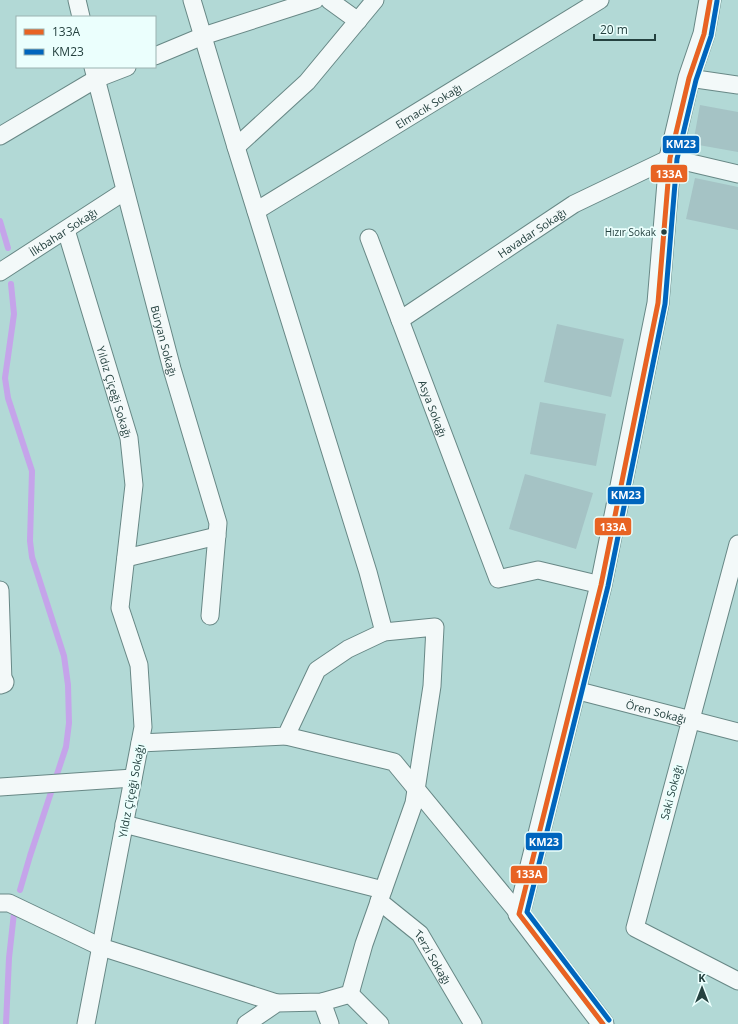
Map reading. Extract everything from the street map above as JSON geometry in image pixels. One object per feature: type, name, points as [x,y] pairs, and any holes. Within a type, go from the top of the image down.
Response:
[{"type":"street","points":[[77,0],[81,16]]},
{"type":"street","points":[[192,0],[368,572],[384,632]]},
{"type":"street","points":[[156,56],[203,36],[315,0]]},
{"type":"street","points":[[329,0],[358,21]]},
{"type":"street","points":[[236,147],[307,82],[375,0]]},
{"type":"street","name":"Elmacık Sokağı","points":[[256,211],[600,0]]},
{"type":"street","points":[[519,914],[600,585],[658,303],[670,158],[689,78],[704,34],[710,0]]},
{"type":"street","points":[[0,136],[95,73],[122,68]]},
{"type":"street","name":"Büryan Sokağı","points":[[95,73],[172,369],[218,523],[210,616]]},
{"type":"street","points":[[689,78],[738,86]]},
{"type":"street","points":[[670,158],[738,174]]},
{"type":"street","name":"Havadar Sokağı","points":[[400,320],[574,204],[670,158]]},
{"type":"street","name":"İlkbahar Sokağı","points":[[0,272],[126,191]]},
{"type":"street","name":"Yıldız Çiçeği Sokağı","points":[[66,230],[129,438],[134,485],[120,608],[139,666],[143,727],[86,1024]]},
{"type":"street","name":"Asya Sokağı","points":[[369,238],[498,580],[538,570],[600,585]]},
{"type":"street","points":[[126,558],[217,536]]},
{"type":"street","name":"Saki Sokağı","points":[[738,544],[635,928],[738,980]]},
{"type":"street","points":[[0,590],[2,683]]},
{"type":"street","points":[[286,736],[317,670],[348,649],[384,632],[435,627],[432,686],[414,803],[364,944],[350,994]]},
{"type":"street","name":"Ören Sokağı","points":[[575,690],[738,732]]},
{"type":"street","points":[[140,743],[286,736],[394,762],[519,914],[603,1024]]},
{"type":"street","points":[[0,787],[133,778]]},
{"type":"street","points":[[124,824],[381,895]]},
{"type":"street","name":"Terzi Sokağı","points":[[381,895],[420,934],[473,1024]]},
{"type":"street","points":[[0,903],[9,903],[101,946],[277,1003],[322,1002],[350,994]]},
{"type":"street","points":[[350,994],[380,1024]]},
{"type":"street","points":[[322,1002],[330,1024]]},
{"type":"street","points":[[246,1024],[277,1003]]},
{"type":"building","points":[[700,105],[738,112],[738,152],[693,144]]},
{"type":"building","points":[[695,178],[738,187],[738,230],[686,219]]},
{"type":"building","points":[[557,324],[624,339],[611,397],[544,382]]},
{"type":"building","points":[[540,402],[606,414],[596,466],[530,454]]},
{"type":"building","points":[[525,474],[593,493],[576,549],[509,529]]},
{"type":"waterway","points":[[0,221],[8,248]]},
{"type":"waterway","points":[[11,284],[14,314],[5,378],[8,398],[32,471],[30,541],[32,557],[64,656],[68,685],[69,723],[66,747],[20,890]]},
{"type":"waterway","points":[[6,1024],[9,958],[14,913]]},
{"type":"transit line","name":"133A","points":[[603,1024],[519,914],[601,585],[658,303],[670,158],[689,78],[704,34],[710,0]]},
{"type":"transit line","name":"KM23","points":[[609,1020],[527,912],[608,586],[665,304],[677,159],[696,80],[711,36],[717,1]]},
{"type":"place","name":"Hızır Sokak","points":[[664,232]]}]
